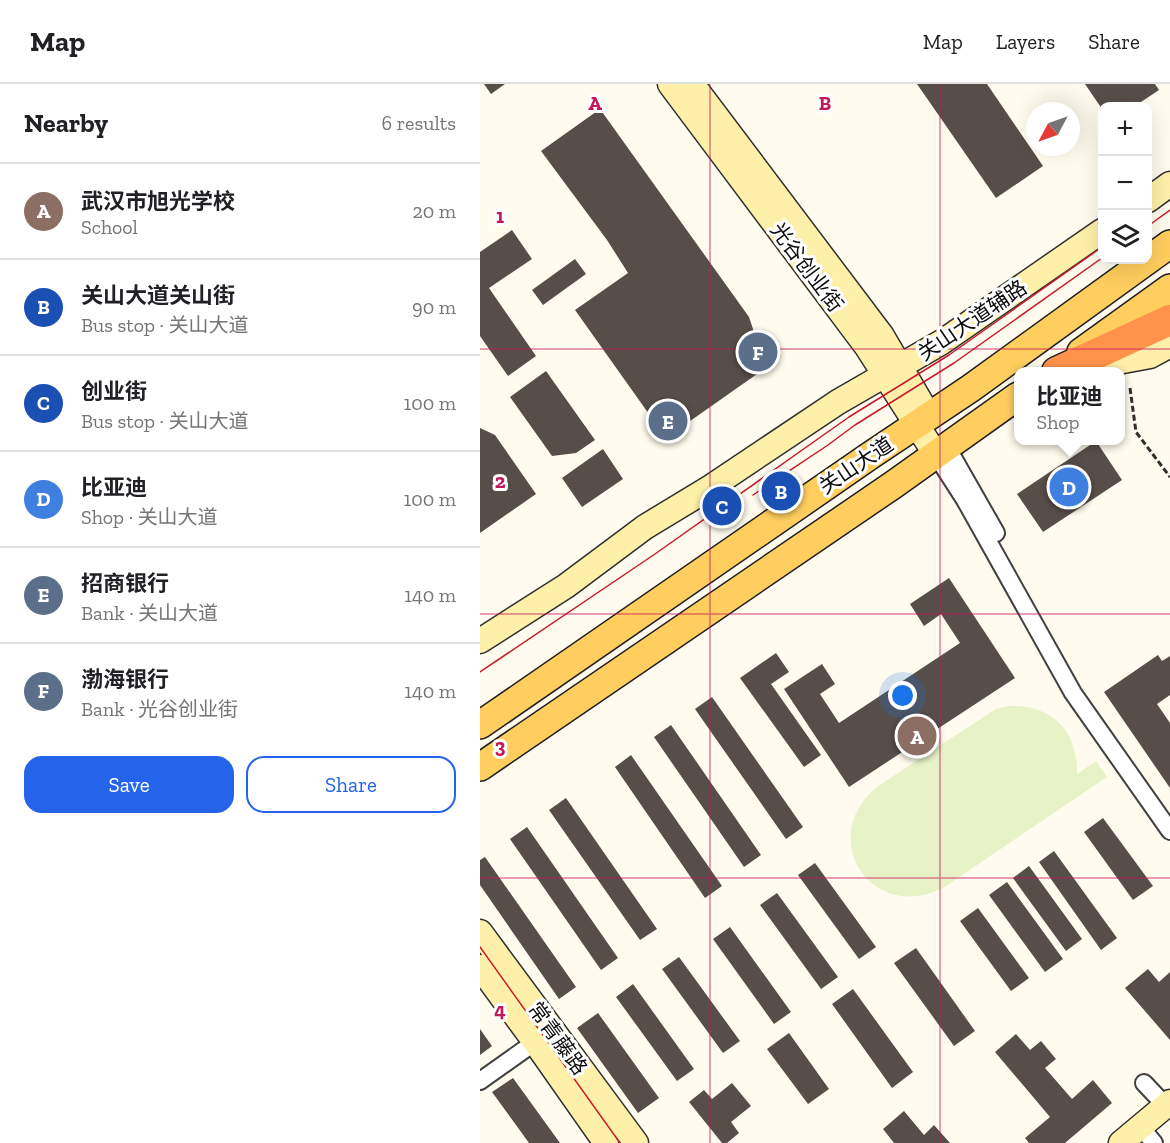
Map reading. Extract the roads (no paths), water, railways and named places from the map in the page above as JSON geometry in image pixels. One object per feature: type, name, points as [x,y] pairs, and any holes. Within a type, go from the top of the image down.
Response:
[{"type":"highway","points":[[1066,367],[1170,320]]},
{"type":"main road","name":"光谷创业街","points":[[670,84],[867,347],[892,371],[942,451]]},
{"type":"main road","name":"光谷创业街","points":[[692,84],[882,336],[892,371]]},
{"type":"main road","points":[[1152,197],[1170,184]]},
{"type":"main road","name":"关山大道辅路","points":[[480,640],[566,586],[645,527],[711,487],[838,402],[942,342],[1098,234]]},
{"type":"main road","name":"关山大道","points":[[480,725],[1000,367],[1170,244]]},
{"type":"main road","points":[[1062,367],[1170,288]]},
{"type":"main road","points":[[1094,367],[1150,356],[1170,345]]},
{"type":"main road","name":"关山大道","points":[[480,767],[942,451],[1014,399]]},
{"type":"main road","name":"常青藤路","points":[[480,932],[636,1143]]},
{"type":"main road","name":"常青藤路","points":[[480,967],[606,1143]]},
{"type":"main road","points":[[1121,1143],[1147,1135],[1167,1103]]},
{"type":"street","points":[[942,451],[976,495],[1078,687],[1170,817]]},
{"type":"street","points":[[942,451],[965,500],[1072,693],[1170,831]]},
{"type":"street","points":[[480,1081],[535,1042]]},
{"type":"street","points":[[1144,1083],[1167,1103]]},
{"type":"tram line","points":[[1152,223],[1170,210]]},
{"type":"tram line","points":[[480,672],[655,554],[849,417],[949,355],[1098,250]]},
{"type":"tram line","points":[[753,495],[855,425],[954,363],[1098,261]]},
{"type":"tram line","points":[[480,947],[620,1143]]},
{"type":"place","name":"渤海银行","points":[[758,352]]},
{"type":"place","name":"招商银行","points":[[668,421]]},
{"type":"place","name":"比亚迪","points":[[1069,487]]},
{"type":"place","name":"关山大道关山街","points":[[781,491]]},
{"type":"place","name":"创业街","points":[[722,506]]},
{"type":"place","name":"武汉市旭光学校","points":[[917,736]]}]
